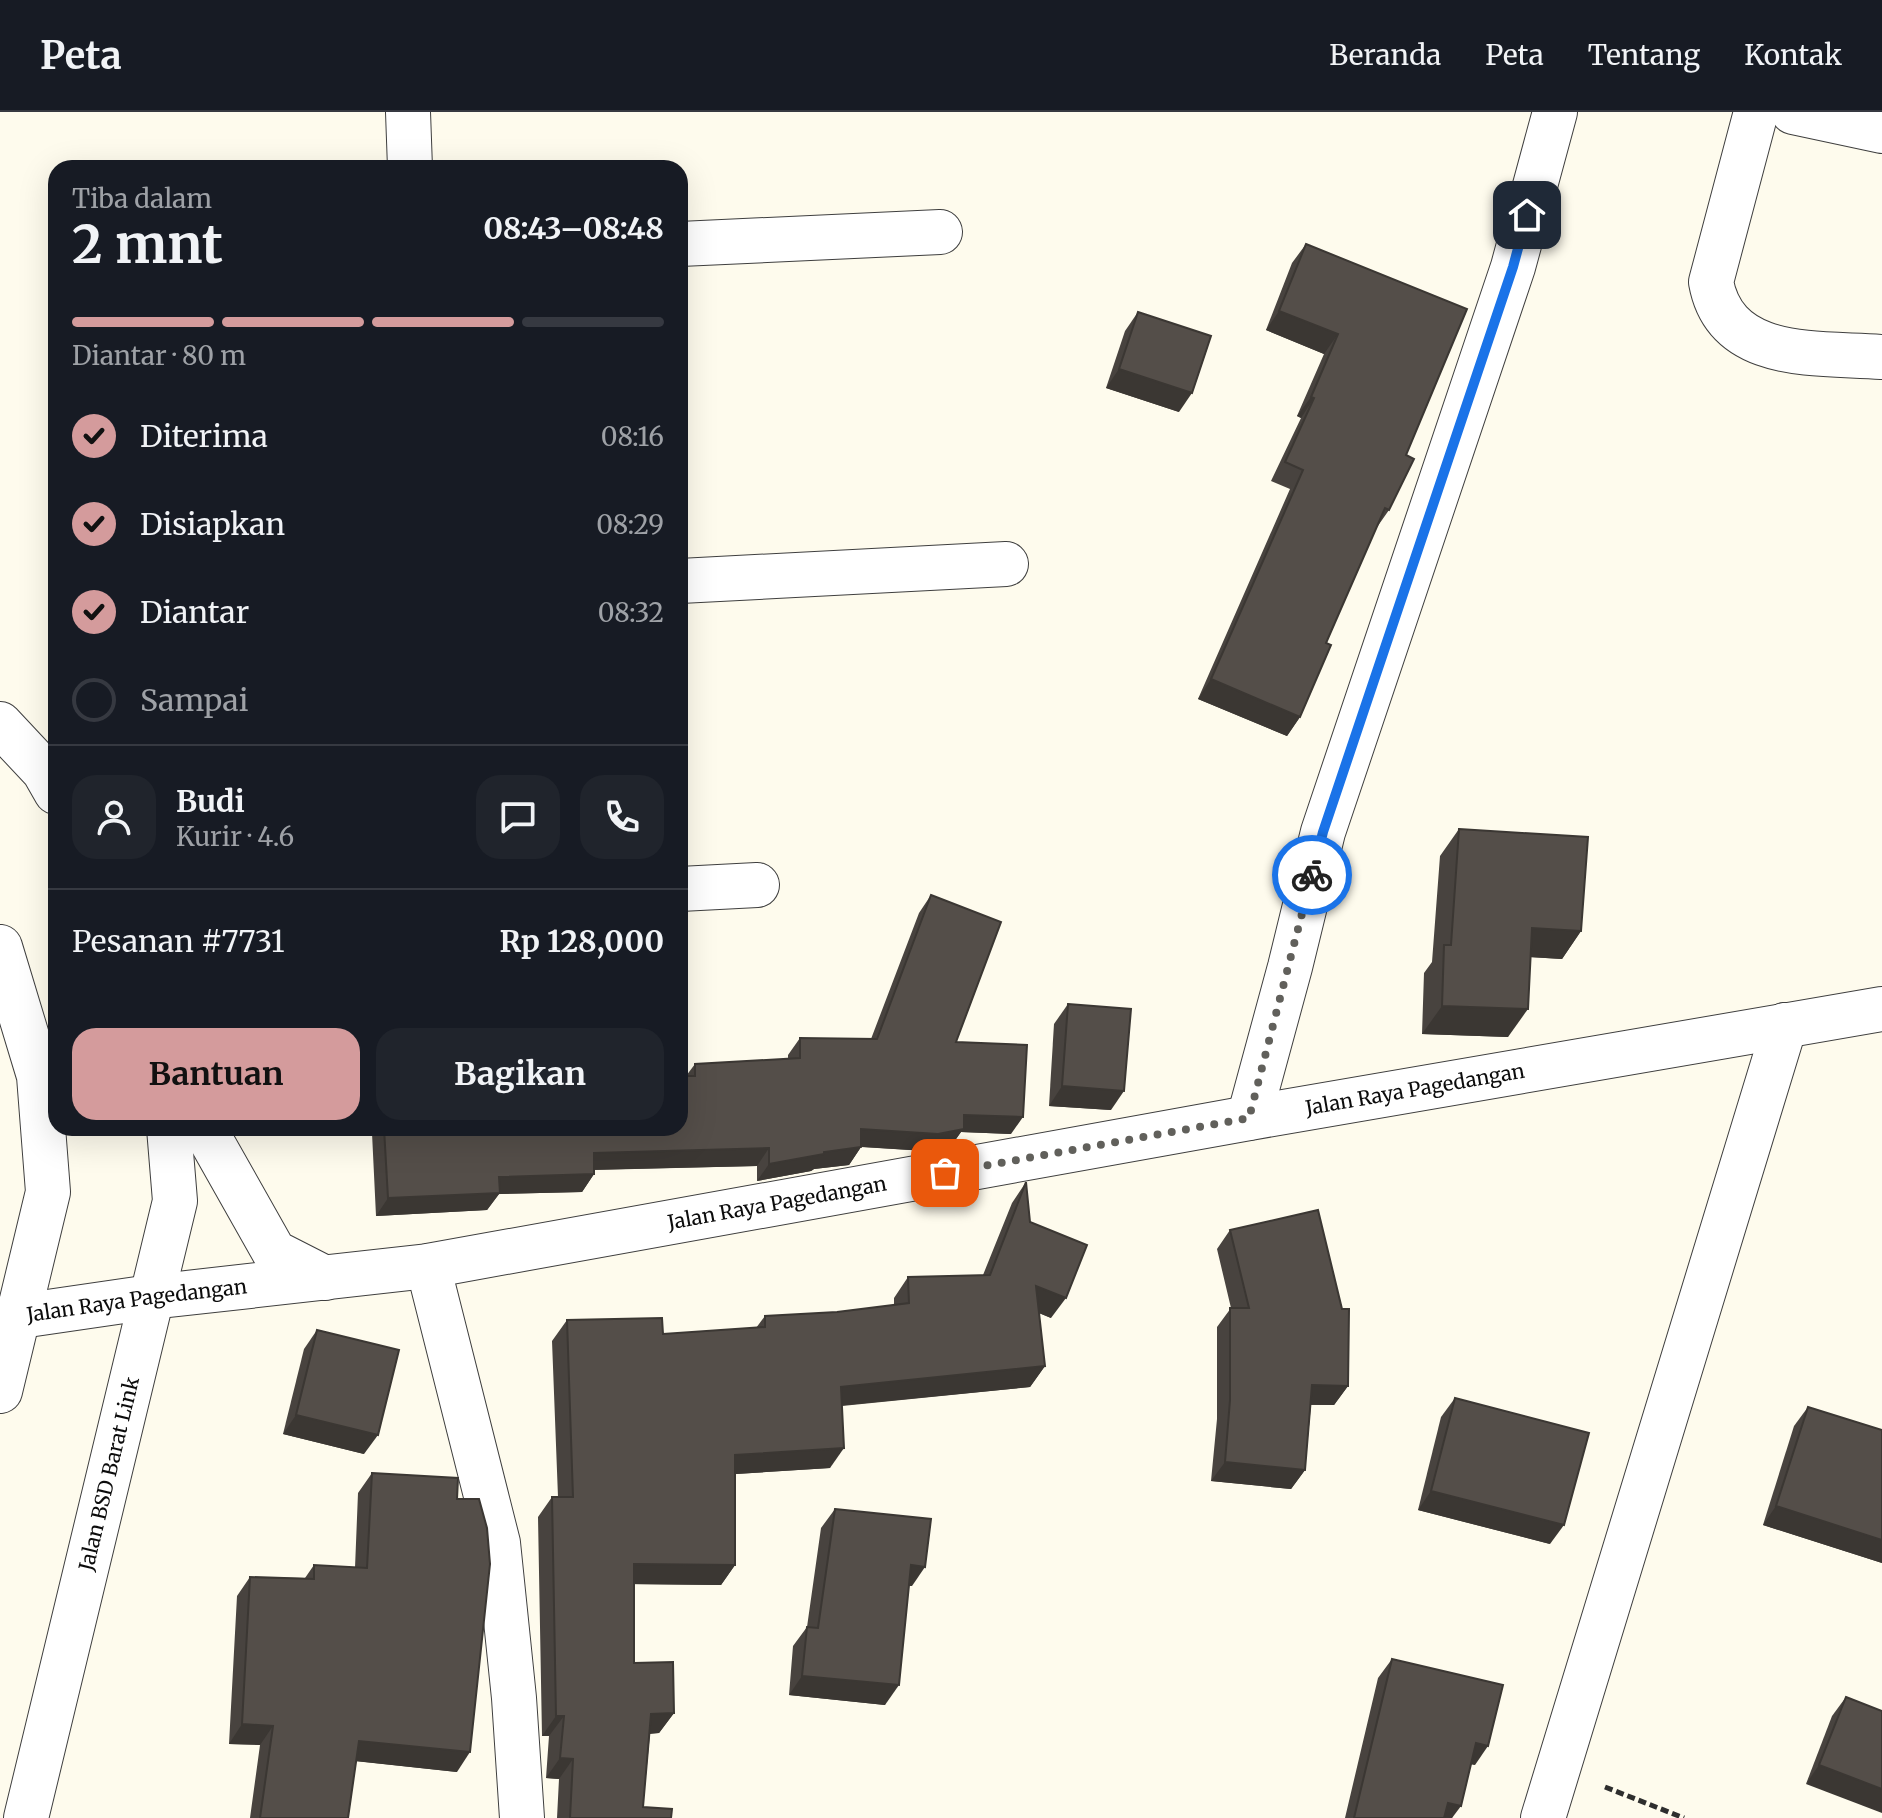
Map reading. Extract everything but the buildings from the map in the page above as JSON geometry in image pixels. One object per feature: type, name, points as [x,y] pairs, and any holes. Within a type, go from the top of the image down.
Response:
[{"type":"street","points":[[408,112],[410,160]]},
{"type":"street","points":[[1249,1118],[1323,832],[1513,267],[1555,112]]},
{"type":"street","points":[[1756,112],[1711,282],[1715,303],[1729,324],[1744,336],[1768,346],[1882,357]]},
{"type":"street","points":[[1793,112],[1882,131]]},
{"type":"street","points":[[688,244],[940,232]]},
{"type":"street","points":[[688,581],[1006,564]]},
{"type":"street","points":[[0,724],[48,778]]},
{"type":"street","points":[[688,889],[757,885]]},
{"type":"street","points":[[0,947],[39,1076],[48,1192],[9,1318],[0,1391]]},
{"type":"street","name":"Jalan Raya Pagedangan","points":[[9,1318],[151,1297],[428,1266],[1249,1118],[1882,1009]]},
{"type":"street","points":[[1543,1818],[1785,1025]]},
{"type":"street","name":"Jalan BSD Barat Link","points":[[26,1818],[175,1201],[170,1136]]},
{"type":"street","points":[[209,1136],[274,1252],[325,1278]]},
{"type":"street","points":[[428,1266],[498,1543],[514,1698],[522,1818]]},
{"type":"path","points":[[1560,1769],[1684,1818]]},
{"type":"way so far","points":[[945,1173],[1249,1118],[1312,875]]},
{"type":"route","points":[[1312,875],[1323,832],[1513,267],[1527,215]]}]
